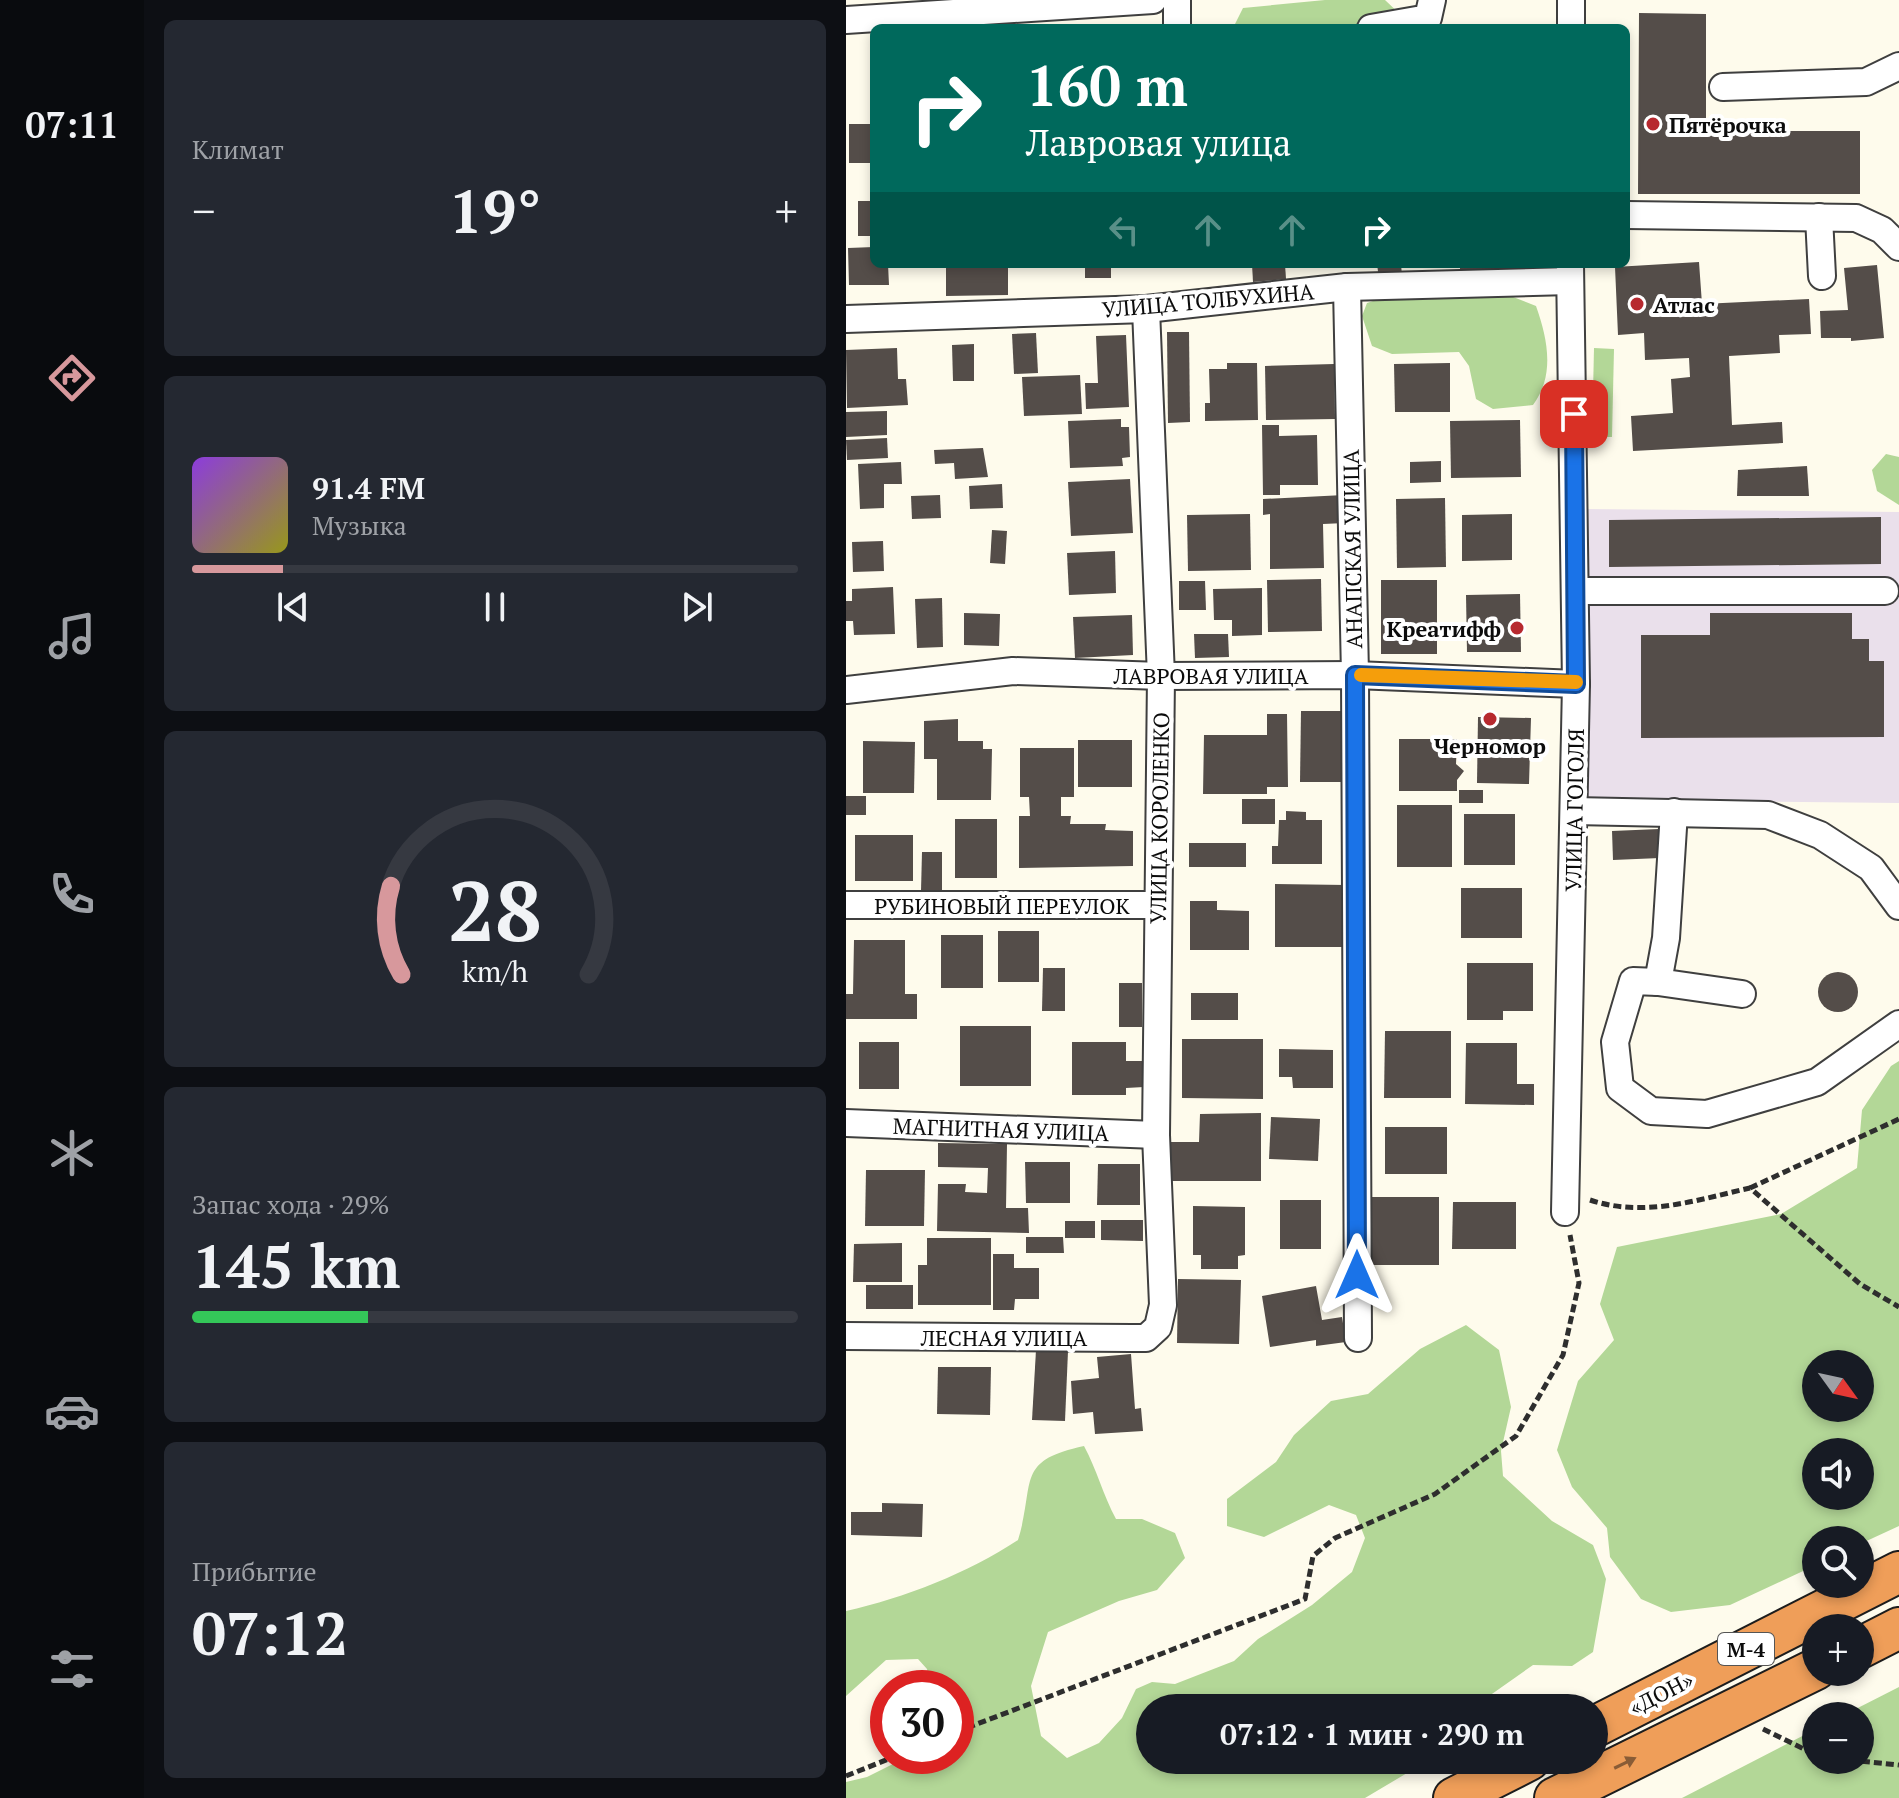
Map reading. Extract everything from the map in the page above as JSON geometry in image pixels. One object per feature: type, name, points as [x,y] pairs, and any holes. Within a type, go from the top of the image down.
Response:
[{"type":"highway","name":"«ДОН»","points":[[1608,1720],[1899,1572]]},
{"type":"highway","points":[[1874,1641],[1899,1628]]},
{"type":"highway","name":"М-4","points":[[1555,1798],[1802,1676]]},
{"type":"highway","points":[[1454,1798],[1501,1774]]},
{"type":"street","points":[[846,20],[1153,0]]},
{"type":"street","points":[[1177,0],[1177,24]]},
{"type":"street","points":[[1394,24],[1428,18],[1432,0]]},
{"type":"street","points":[[1571,0],[1571,24]]},
{"type":"street","points":[[1723,87],[1866,82],[1899,66]]},
{"type":"street","points":[[1630,215],[1856,218],[1882,230],[1899,247]]},
{"type":"street","points":[[1819,217],[1822,276]]},
{"type":"street","name":"УЛИЦА ТОЛБУХИНА","points":[[846,319],[1146,309],[1347,287],[1570,273]]},
{"type":"street","name":"УЛИЦА ГОГОЛЯ","points":[[1565,1202],[1576,684],[1570,273]]},
{"type":"street","name":"АНАПСКАЯ УЛИЦА","points":[[1347,287],[1355,675],[1358,1338]]},
{"type":"street","name":"УЛИЦА КОРОЛЕНКО","points":[[1146,309],[1161,676],[1156,1135],[1163,1305],[1158,1327]]},
{"type":"street","points":[[1576,591],[1885,591]]},
{"type":"street","name":"ЛАВРОВАЯ УЛИЦА","points":[[846,690],[1013,671],[1161,676],[1355,675],[1576,684]]},
{"type":"street","points":[[1574,811],[1768,815],[1820,835],[1871,868],[1899,906]]},
{"type":"street","points":[[1658,982],[1666,938],[1674,812]]},
{"type":"street","name":"РУБИНОВЫЙ ПЕРЕУЛОК","points":[[846,905],[1158,905]]},
{"type":"street","points":[[1742,994],[1633,981],[1615,1042],[1620,1088],[1651,1111],[1707,1114],[1817,1082],[1899,1024]]},
{"type":"street","name":"МАГНИТНАЯ УЛИЦА","points":[[846,1123],[1156,1135]]},
{"type":"street","name":"ЛЕСНАЯ УЛИЦА","points":[[846,1336],[1146,1338],[1158,1327]]},
{"type":"path","points":[[974,1725],[1305,1599],[1313,1556],[1335,1538],[1435,1494],[1516,1436],[1563,1355],[1579,1283],[1565,1202],[1617,1209],[1655,1209],[1750,1188],[1899,1119]]},
{"type":"path","points":[[1750,1188],[1860,1284],[1899,1307]]},
{"type":"path","points":[[1755,1725],[1802,1748]]},
{"type":"path","points":[[1874,1762],[1899,1765]]},
{"type":"path","points":[[846,1776],[870,1766]]},
{"type":"shaded area","points":[[1585,509],[1899,512],[1899,803],[1582,800]]},
{"type":"green space","points":[[1325,0],[1385,0],[1404,18],[1406,24],[1235,24],[1243,8]]},
{"type":"green space","points":[[1503,293],[1536,306],[1544,332],[1547,369],[1540,394],[1533,405],[1493,409],[1476,399],[1469,366],[1459,352],[1392,354],[1372,346],[1362,316],[1367,303],[1394,294],[1421,300]]},
{"type":"green space","points":[[1594,348],[1614,349],[1612,437],[1592,437]]},
{"type":"green space","points":[[1886,454],[1899,457],[1899,505],[1877,491],[1872,470]]},
{"type":"green space","points":[[1899,1061],[1899,1526],[1874,1538],[1874,1526],[1802,1526],[1802,1572],[1730,1605],[1671,1612],[1641,1599],[1610,1557],[1607,1528],[1572,1487],[1557,1450],[1578,1381],[1614,1340],[1600,1304],[1617,1247],[1781,1214],[1857,1168],[1862,1110],[1891,1066]]},
{"type":"green space","points":[[1466,1325],[1499,1350],[1511,1407],[1501,1451],[1503,1476],[1552,1521],[1593,1545],[1606,1579],[1593,1652],[1572,1666],[1533,1665],[1492,1694],[1136,1694],[1136,1774],[1405,1774],[1365,1798],[846,1798],[846,1782],[873,1774],[974,1774],[974,1670],[927,1670],[918,1659],[886,1660],[875,1670],[870,1670],[870,1674],[846,1696],[846,1611],[935,1583],[1018,1540],[1028,1489],[1037,1467],[1062,1452],[1084,1446],[1116,1519],[1142,1519],[1175,1533],[1185,1558],[1157,1590],[1119,1601],[1048,1632],[1031,1686],[1041,1736],[1067,1758],[1099,1743],[1122,1718],[1136,1689],[1152,1682],[1175,1684],[1234,1661],[1258,1639],[1312,1605],[1352,1572],[1365,1538],[1356,1515],[1329,1505],[1264,1537],[1227,1526],[1227,1499],[1276,1462],[1294,1435],[1331,1401],[1368,1394],[1420,1349]]},
{"type":"green space","points":[[1899,1687],[1899,1798],[1682,1798],[1802,1736],[1802,1774],[1874,1774],[1874,1702],[1870,1702]]},
{"type":"building","points":[[1639,13],[1706,14],[1706,131],[1860,131],[1860,194],[1638,194]]},
{"type":"building","points":[[849,124],[870,124],[870,163],[849,163]]},
{"type":"building","points":[[858,201],[870,201],[870,236],[858,236]]},
{"type":"building","points":[[870,247],[870,268],[888,268],[889,285],[849,285],[848,248]]},
{"type":"building","points":[[1699,262],[1702,304],[1809,299],[1811,334],[1779,335],[1780,353],[1729,356],[1732,425],[1782,422],[1783,443],[1633,451],[1631,416],[1673,413],[1671,379],[1690,377],[1689,358],[1645,360],[1644,333],[1618,335],[1615,268]]},
{"type":"building","points":[[1877,265],[1884,338],[1851,341],[1851,338],[1821,338],[1820,311],[1848,310],[1844,268]]},
{"type":"building","points":[[946,268],[1008,268],[1008,295],[946,296]]},
{"type":"building","points":[[1085,268],[1111,268],[1111,278],[1085,278]]},
{"type":"building","points":[[1252,268],[1285,268],[1286,279],[1253,282]]},
{"type":"building","points":[[1378,268],[1401,268],[1402,276],[1379,279]]},
{"type":"building","points":[[1460,268],[1516,268],[1516,270],[1460,271]]},
{"type":"building","points":[[1167,332],[1189,332],[1190,422],[1168,423]]},
{"type":"building","points":[[1036,333],[1038,373],[1014,374],[1012,334]]},
{"type":"building","points":[[1126,335],[1129,407],[1086,409],[1085,383],[1098,383],[1096,336]]},
{"type":"building","points":[[974,344],[974,381],[953,381],[952,345]]},
{"type":"building","points":[[897,348],[898,379],[906,379],[908,405],[847,408],[846,350]]},
{"type":"building","points":[[1227,363],[1257,363],[1258,420],[1205,421],[1205,403],[1210,403],[1209,369],[1227,369]]},
{"type":"building","points":[[1450,363],[1450,412],[1395,412],[1394,364]]},
{"type":"building","points":[[1334,364],[1335,419],[1266,420],[1265,366]]},
{"type":"building","points":[[1080,375],[1082,414],[1024,416],[1022,377]]},
{"type":"building","points":[[887,411],[887,435],[846,437],[846,412]]},
{"type":"building","points":[[1121,419],[1121,427],[1129,427],[1130,457],[1122,458],[1123,466],[1070,468],[1068,421]]},
{"type":"building","points":[[1520,420],[1521,477],[1451,478],[1450,421]]},
{"type":"building","points":[[1262,425],[1279,425],[1279,436],[1317,435],[1318,485],[1280,485],[1280,495],[1263,495]]},
{"type":"building","points":[[887,438],[888,458],[847,460],[846,440]]},
{"type":"building","points":[[983,448],[988,477],[955,479],[954,463],[935,464],[934,450]]},
{"type":"building","points":[[1441,461],[1441,482],[1410,483],[1410,462]]},
{"type":"building","points":[[901,462],[902,484],[884,484],[884,508],[860,509],[858,464]]},
{"type":"building","points":[[1807,466],[1809,496],[1737,496],[1738,470]]},
{"type":"building","points":[[1130,479],[1133,533],[1071,536],[1068,482]]},
{"type":"building","points":[[1002,484],[1003,508],[970,509],[969,486]]},
{"type":"building","points":[[940,495],[941,518],[912,519],[911,496]]},
{"type":"building","points":[[1344,495],[1345,523],[1323,524],[1324,568],[1270,569],[1270,514],[1263,515],[1263,499]]},
{"type":"building","points":[[1445,498],[1446,567],[1397,568],[1396,499]]},
{"type":"building","points":[[1250,514],[1251,570],[1188,571],[1187,515]]},
{"type":"building","points":[[1512,514],[1512,560],[1462,561],[1462,515]]},
{"type":"building","points":[[1881,517],[1881,564],[1609,567],[1609,520]]},
{"type":"building","points":[[992,530],[1007,531],[1005,564],[990,563]]},
{"type":"building","points":[[883,541],[884,571],[853,572],[852,542]]},
{"type":"building","points":[[1115,551],[1116,593],[1069,595],[1067,553]]},
{"type":"building","points":[[1321,579],[1322,631],[1268,632],[1267,580]]},
{"type":"building","points":[[1381,580],[1437,580],[1437,654],[1381,654]]},
{"type":"building","points":[[1179,581],[1205,581],[1206,610],[1179,610]]},
{"type":"building","points":[[893,587],[895,634],[854,635],[853,621],[846,621],[846,601],[852,601],[852,589]]},
{"type":"building","points":[[1262,588],[1262,635],[1232,636],[1232,620],[1214,620],[1213,589]]},
{"type":"building","points":[[1520,594],[1521,652],[1467,652],[1466,595]]},
{"type":"building","points":[[942,598],[943,647],[917,648],[915,599]]},
{"type":"building","points":[[964,613],[1000,614],[999,646],[964,645]]},
{"type":"building","points":[[1710,613],[1852,613],[1852,639],[1869,639],[1869,661],[1884,661],[1884,737],[1641,738],[1641,635],[1710,635]]},
{"type":"building","points":[[1132,615],[1133,655],[1075,658],[1073,617]]},
{"type":"building","points":[[1194,634],[1228,634],[1229,657],[1195,658]]},
{"type":"building","points":[[1301,711],[1341,711],[1341,782],[1300,782]]},
{"type":"building","points":[[1267,714],[1287,714],[1288,787],[1267,787],[1267,794],[1203,794],[1204,735],[1267,735]]},
{"type":"building","points":[[1478,717],[1531,718],[1529,784],[1477,783]]},
{"type":"building","points":[[958,719],[958,741],[983,741],[983,749],[992,749],[991,800],[937,800],[937,759],[924,759],[924,721]]},
{"type":"building","points":[[1399,739],[1457,739],[1456,764],[1464,771],[1457,780],[1457,791],[1399,791]]},
{"type":"building","points":[[1078,740],[1132,740],[1132,787],[1078,787]]},
{"type":"building","points":[[863,741],[915,742],[914,793],[863,793]]},
{"type":"building","points":[[1020,748],[1074,748],[1074,797],[1061,797],[1061,816],[1071,816],[1070,824],[1106,824],[1105,830],[1133,831],[1133,866],[1019,868],[1019,816],[1030,816],[1029,797],[1020,797]]},
{"type":"building","points":[[1459,790],[1483,790],[1483,803],[1459,803]]},
{"type":"building","points":[[846,796],[866,796],[866,815],[846,815]]},
{"type":"building","points":[[1242,799],[1275,799],[1275,824],[1242,824]]},
{"type":"building","points":[[1397,805],[1452,805],[1452,867],[1397,867]]},
{"type":"building","points":[[1286,811],[1306,812],[1306,820],[1322,820],[1322,864],[1272,864],[1272,846],[1278,846],[1279,820],[1286,820]]},
{"type":"building","points":[[1464,814],[1515,814],[1515,865],[1464,865]]},
{"type":"building","points":[[955,819],[997,819],[997,878],[955,878]]},
{"type":"building","points":[[1659,829],[1660,858],[1613,860],[1612,831]]},
{"type":"building","points":[[855,835],[913,835],[913,881],[855,881]]},
{"type":"building","points":[[1189,843],[1246,843],[1246,867],[1189,867]]},
{"type":"building","points":[[922,852],[942,852],[942,891],[921,891]]},
{"type":"building","points":[[1275,884],[1346,885],[1346,947],[1275,947]]},
{"type":"building","points":[[1461,888],[1522,888],[1522,938],[1461,938]]},
{"type":"building","points":[[1190,901],[1217,901],[1217,910],[1249,911],[1249,950],[1190,950]]},
{"type":"building","points":[[998,931],[1039,931],[1039,982],[998,982]]},
{"type":"building","points":[[941,935],[983,935],[983,988],[941,988]]},
{"type":"building","points":[[854,940],[905,940],[905,994],[917,994],[917,1019],[846,1019],[846,994],[853,994]]},
{"type":"building","points":[[1467,963],[1533,963],[1533,1011],[1503,1011],[1503,1020],[1467,1020]]},
{"type":"building","points":[[1043,968],[1065,968],[1065,1011],[1042,1011]]},
{"type":"building","points":[[1838,972],[1852,978],[1858,992],[1852,1006],[1838,1012],[1824,1006],[1818,992],[1824,978]]},
{"type":"building","points":[[1119,983],[1142,983],[1142,1027],[1119,1027]]},
{"type":"building","points":[[1191,993],[1238,993],[1238,1020],[1191,1020]]},
{"type":"building","points":[[960,1026],[1031,1026],[1031,1086],[960,1086]]},
{"type":"building","points":[[1385,1031],[1451,1031],[1451,1098],[1384,1098]]},
{"type":"building","points":[[1182,1039],[1263,1039],[1263,1099],[1182,1098]]},
{"type":"building","points":[[859,1042],[899,1042],[899,1089],[859,1089]]},
{"type":"building","points":[[1072,1042],[1126,1042],[1126,1061],[1144,1061],[1144,1087],[1126,1088],[1126,1095],[1072,1095]]},
{"type":"building","points":[[1466,1043],[1517,1043],[1517,1084],[1534,1084],[1534,1105],[1465,1104]]},
{"type":"building","points":[[1279,1049],[1333,1050],[1333,1088],[1293,1088],[1292,1077],[1279,1077]]},
{"type":"building","points":[[1261,1113],[1261,1181],[1166,1181],[1167,1142],[1199,1142],[1200,1114]]},
{"type":"building","points":[[1271,1117],[1320,1119],[1318,1161],[1269,1159]]},
{"type":"building","points":[[1385,1127],[1447,1127],[1447,1174],[1385,1174]]},
{"type":"building","points":[[938,1143],[1007,1144],[1006,1208],[1028,1208],[1029,1233],[937,1231],[938,1184],[966,1184],[965,1192],[987,1193],[988,1168],[938,1167]]},
{"type":"building","points":[[1025,1162],[1070,1162],[1070,1203],[1026,1203]]},
{"type":"building","points":[[1098,1164],[1140,1164],[1140,1205],[1097,1205]]},
{"type":"building","points":[[866,1170],[925,1170],[924,1226],[865,1226]]},
{"type":"building","points":[[1372,1197],[1439,1197],[1439,1265],[1372,1265]]},
{"type":"building","points":[[1280,1200],[1321,1200],[1321,1249],[1280,1249]]},
{"type":"building","points":[[1453,1202],[1516,1202],[1516,1249],[1452,1249]]},
{"type":"building","points":[[1193,1206],[1245,1207],[1245,1255],[1238,1256],[1238,1269],[1201,1269],[1201,1255],[1193,1255]]},
{"type":"building","points":[[1101,1220],[1143,1220],[1143,1241],[1101,1240]]},
{"type":"building","points":[[1065,1221],[1095,1221],[1095,1238],[1065,1238]]},
{"type":"building","points":[[1026,1237],[1063,1237],[1064,1253],[1026,1253]]},
{"type":"building","points":[[927,1238],[991,1238],[991,1305],[918,1305],[918,1265],[927,1265]]},
{"type":"building","points":[[902,1243],[902,1282],[853,1282],[854,1244]]},
{"type":"building","points":[[993,1254],[1014,1254],[1014,1268],[1039,1268],[1039,1299],[1015,1299],[1014,1310],[993,1310]]},
{"type":"building","points":[[1178,1279],[1241,1280],[1239,1344],[1177,1343]]},
{"type":"building","points":[[866,1285],[913,1285],[913,1309],[866,1309]]},
{"type":"building","points":[[1316,1286],[1322,1320],[1342,1317],[1346,1342],[1316,1346],[1316,1340],[1270,1347],[1262,1296]]},
{"type":"building","points":[[1036,1350],[1068,1351],[1065,1421],[1032,1420]]},
{"type":"building","points":[[1131,1354],[1135,1409],[1141,1408],[1143,1431],[1095,1434],[1093,1412],[1073,1414],[1071,1381],[1099,1378],[1097,1357]]},
{"type":"building","points":[[938,1367],[991,1367],[990,1415],[937,1414]]},
{"type":"building","points":[[882,1503],[923,1504],[922,1537],[851,1535],[851,1512],[882,1512]]},
{"type":"slow traffic","points":[[1361,675],[1576,682]]},
{"type":"place","name":"Пятёрочка","points":[[1653,124]]},
{"type":"place","name":"Атлас","points":[[1637,304]]},
{"type":"place","name":"Креатифф","points":[[1517,628]]},
{"type":"place","name":"Черномор","points":[[1490,719]]},
{"type":"route","points":[[1357,1275],[1355,675],[1576,684],[1574,414]]}]
